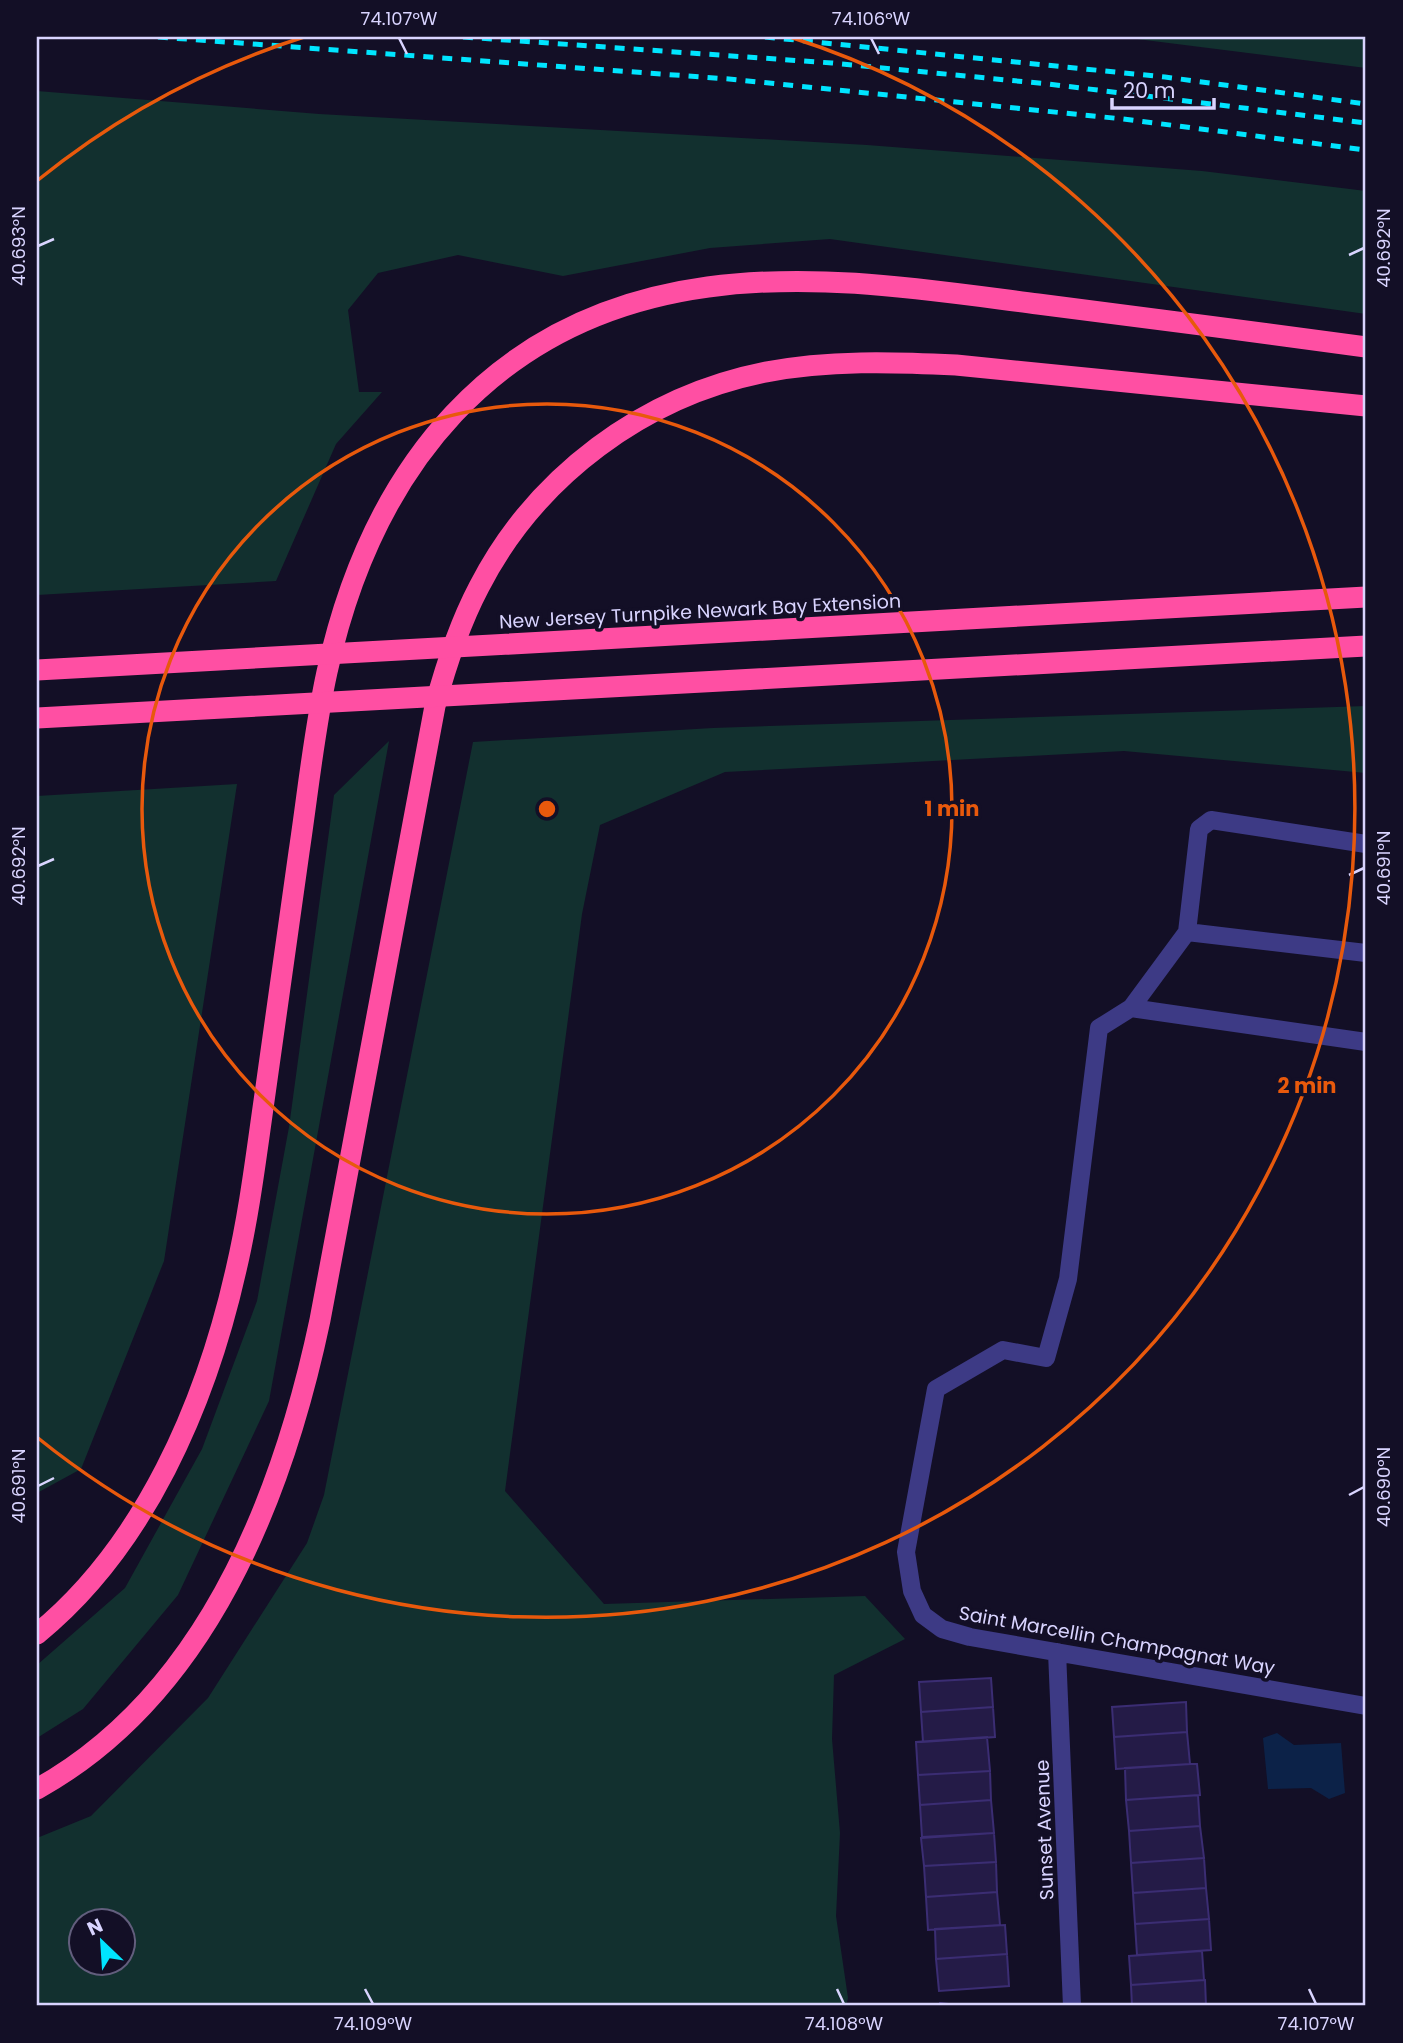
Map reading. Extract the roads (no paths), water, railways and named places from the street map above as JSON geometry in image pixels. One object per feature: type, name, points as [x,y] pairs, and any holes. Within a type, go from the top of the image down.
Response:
[{"type":"highway","points":[[37,1634],[94,1577],[148,1498],[190,1416],[219,1336],[244,1234],[312,759],[333,646],[360,563],[387,506],[418,454],[457,407],[505,367],[556,333],[585,319],[654,297],[705,288],[767,282],[869,283],[1366,347]]},
{"type":"highway","points":[[37,1789],[96,1749],[140,1707],[180,1660],[224,1592],[268,1498],[298,1411],[320,1320],[435,706],[455,640],[480,586],[513,533],[554,485],[601,444],[654,411],[740,378],[799,367],[893,362],[956,365],[1366,406]]},
{"type":"highway","name":"New Jersey Turnpike Newark Bay Extension","points":[[37,670],[1366,597]]},
{"type":"highway","points":[[37,718],[1366,646]]},
{"type":"street","points":[[1366,844],[1211,820],[1199,829],[1187,932],[1131,1008],[1366,1042]]},
{"type":"street","points":[[1187,932],[1366,953]]},
{"type":"street","name":"Saint Marcellin Champagnat Way","points":[[1131,1008],[1099,1028],[1068,1279],[1046,1358],[1003,1350],[936,1389],[906,1552],[912,1591],[923,1615],[942,1629],[1056,1652],[1366,1706]]},
{"type":"street","name":"Sunset Avenue","points":[[1056,1652],[1073,2006]]},
{"type":"water","points":[[1277,1733],[1294,1745],[1341,1743],[1345,1793],[1329,1799],[1311,1788],[1268,1789],[1263,1738]]},
{"type":"railway","points":[[158,37],[729,79],[1123,119],[1366,150]]},
{"type":"railway","points":[[463,37],[832,63],[1048,84],[1366,123]]},
{"type":"railway","points":[[765,37],[1165,77],[1366,104]]}]
